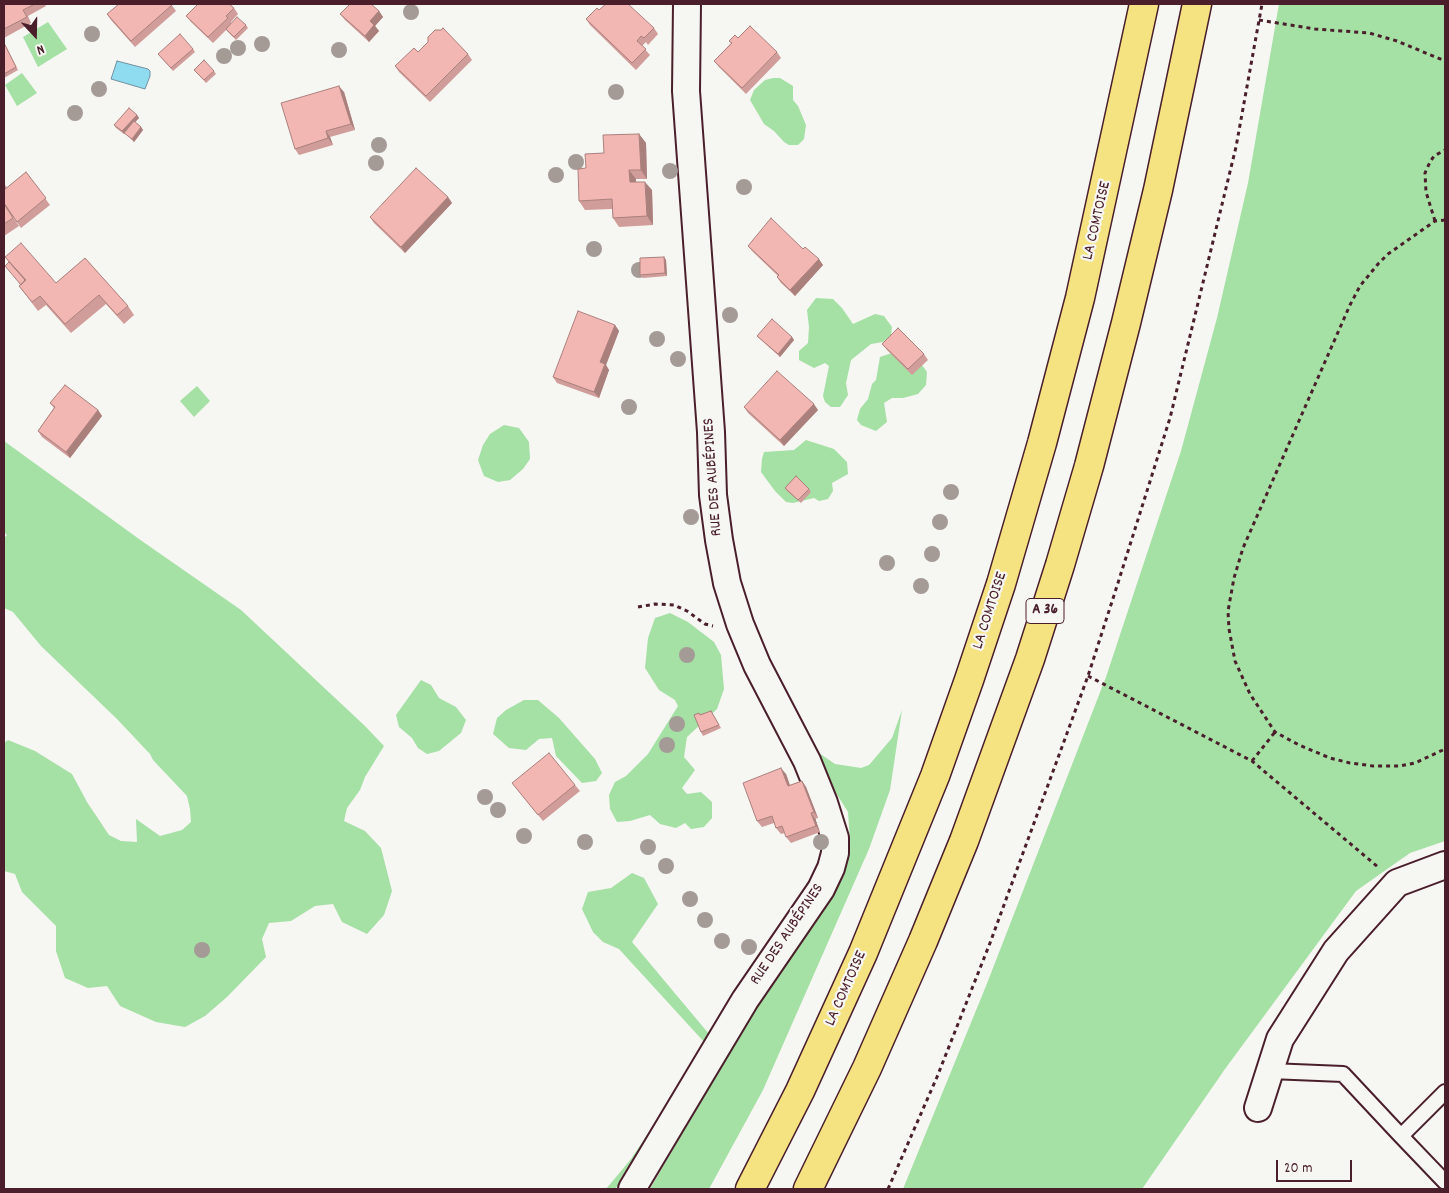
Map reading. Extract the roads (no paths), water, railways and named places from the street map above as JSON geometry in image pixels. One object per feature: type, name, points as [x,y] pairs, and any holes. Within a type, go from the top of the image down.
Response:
[{"type":"highway","name":"LA COMTOISE","points":[[750,1189],[800,1091],[863,953],[935,776],[1001,584],[1042,443],[1080,298],[1144,4]]},
{"type":"highway","name":"A 36","points":[[808,1189],[867,1068],[923,941],[964,841],[1030,659],[1089,466],[1126,323],[1160,181],[1197,4]]},
{"type":"street","name":"RUE DES AUBÉPINES","points":[[632,1189],[744,1000],[821,889],[831,868],[835,853],[835,838],[824,802],[807,761],[757,665],[740,624],[727,583],[719,540],[713,494],[711,432],[686,91],[687,4]]},
{"type":"street","points":[[1258,1108],[1280,1039],[1336,951],[1397,884],[1445,865]]},
{"type":"lane","points":[[1270,1071],[1343,1074],[1445,1182]]},
{"type":"lane","points":[[1401,1136],[1445,1092]]},
{"type":"water","points":[[117,61],[150,71],[145,89],[111,79]]}]
